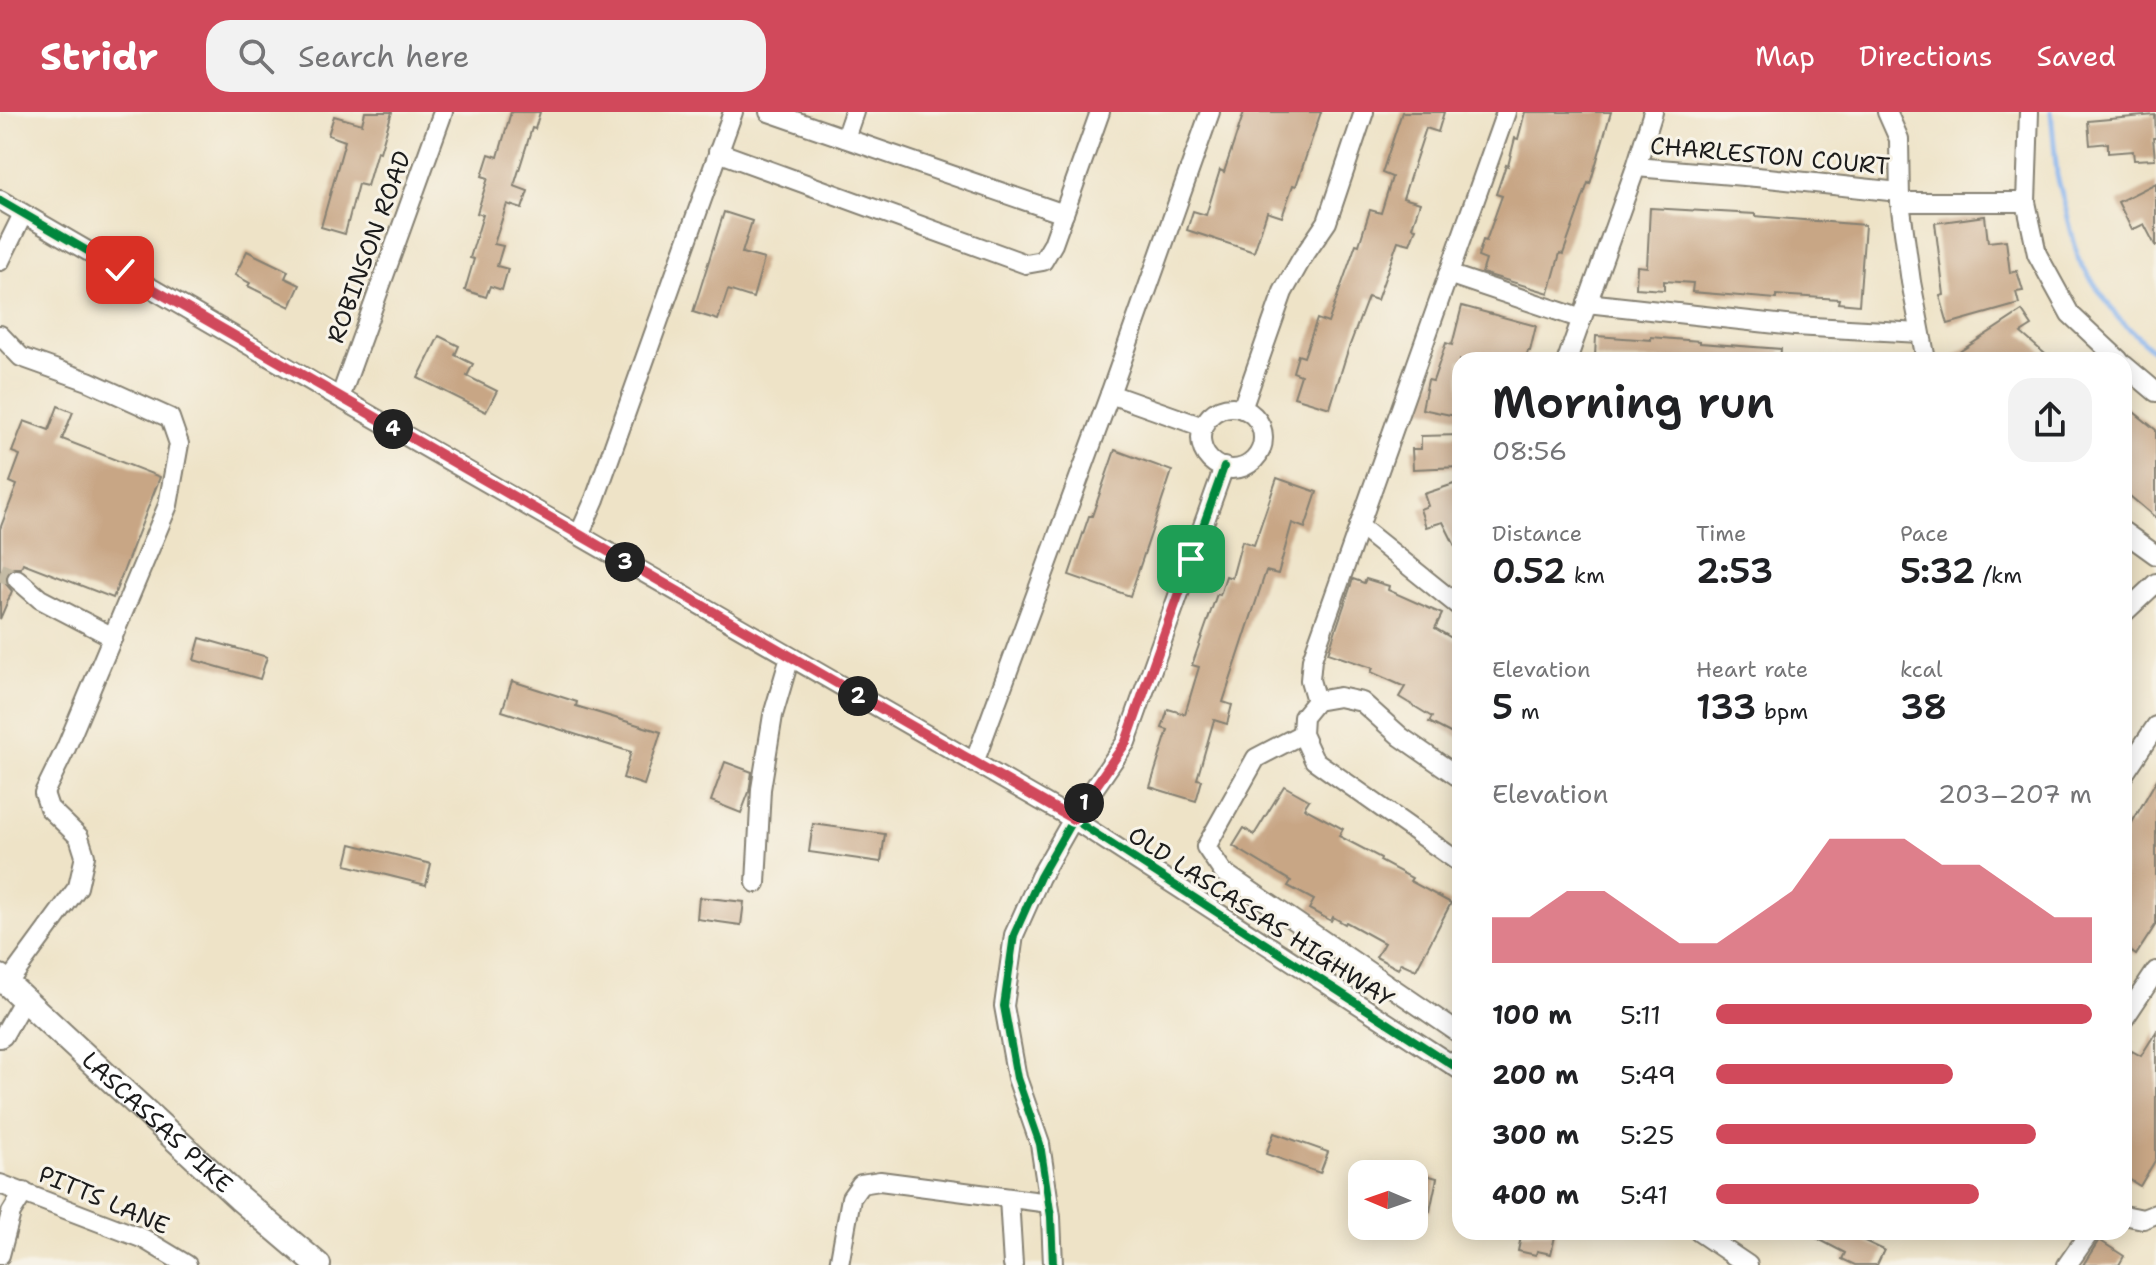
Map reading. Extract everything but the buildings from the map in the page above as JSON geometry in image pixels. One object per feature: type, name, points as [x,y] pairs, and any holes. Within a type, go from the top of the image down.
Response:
[{"type":"main road","name":"LASCASSAS PIKE","points":[[10,986],[239,1198],[318,1265]]},
{"type":"street","name":"ROBINSON ROAD","points":[[340,398],[443,112]]},
{"type":"street","points":[[579,535],[595,499],[733,112]]},
{"type":"street","points":[[769,112],[1064,214]]},
{"type":"street","points":[[845,138],[854,112]]},
{"type":"street","points":[[718,152],[1026,264],[1043,261],[1053,244],[1100,112]]},
{"type":"street","points":[[974,763],[1210,112]]},
{"type":"street","points":[[1242,409],[1283,292],[1327,222],[1364,112]]},
{"type":"street","points":[[1316,701],[1310,680],[1312,659],[1506,112]]},
{"type":"street","points":[[1570,352],[1653,112]]},
{"type":"street","points":[[1887,112],[1899,139],[1900,197],[1924,352]]},
{"type":"street","points":[[2029,112],[2026,202],[2037,254],[2070,314],[2110,352]]},
{"type":"street","name":"CHARLESTON COURT","points":[[1636,167],[1768,178],[1900,197],[2026,202]]},
{"type":"street","name":"OLD LASCASSAS HIGHWAY","points":[[0,200],[1073,819],[1452,1065]]},
{"type":"street","points":[[0,261],[23,214]]},
{"type":"street","points":[[1448,274],[1584,311],[1920,333]]},
{"type":"street","points":[[0,335],[21,357],[88,381],[170,418],[179,444],[168,505],[66,748],[44,793],[49,808],[79,837],[85,856],[78,887],[10,986],[3,1036],[0,1038]]},
{"type":"street","points":[[2132,372],[2156,392]]},
{"type":"street","points":[[1110,394],[1203,427]]},
{"type":"street","points":[[1224,408],[1242,409],[1257,419],[1262,428],[1261,450],[1246,465],[1224,467],[1207,456],[1202,446],[1203,427],[1215,412],[1224,408]]},
{"type":"street","points":[[1053,1265],[1049,1203],[1040,1144],[1017,1078],[1004,1006],[1014,935],[1040,877],[1073,819],[1126,742],[1224,467]]},
{"type":"street","points":[[1359,526],[1452,601]]},
{"type":"street","points":[[2132,538],[2156,555]]},
{"type":"street","points":[[17,579],[40,599],[113,637]]},
{"type":"street","points":[[2132,606],[2156,583]]},
{"type":"street","points":[[756,883],[761,789],[773,715],[790,657]]},
{"type":"street","points":[[1452,772],[1401,737],[1362,702],[1339,697],[1316,701],[1303,717],[1302,734],[1314,760],[1452,857]]},
{"type":"street","points":[[2132,762],[2156,726]]},
{"type":"street","points":[[1302,734],[1256,758],[1206,847],[1223,872],[1452,1029]]},
{"type":"street","points":[[2132,1007],[2156,971]]},
{"type":"street","points":[[839,1265],[851,1198],[861,1184],[880,1181],[1049,1203]]},
{"type":"street","name":"PITTS LANE","points":[[0,1184],[144,1239],[187,1265]]},
{"type":"street","points":[[0,1255],[11,1213],[24,1192]]},
{"type":"street","points":[[1009,1198],[1013,1265]]},
{"type":"street","points":[[2132,1217],[2143,1219],[2156,1214]]},
{"type":"street","points":[[1711,1240],[1748,1265]]},
{"type":"street","points":[[2067,1265],[2084,1240]]},
{"type":"waterway","points":[[2051,112],[2057,175],[2079,261],[2117,317],[2156,354]]},
{"type":"tunnel","points":[[0,572],[17,579]]},
{"type":"cycle path","points":[[0,200],[1073,819],[1452,1065]]},
{"type":"cycle path","points":[[1053,1265],[1051,1217],[1040,1144],[1017,1078],[1004,1006],[1014,935],[1040,877],[1073,819],[1126,742],[1224,467]]},
{"type":"route","points":[[120,270],[1073,819],[1126,742],[1191,559]]}]
